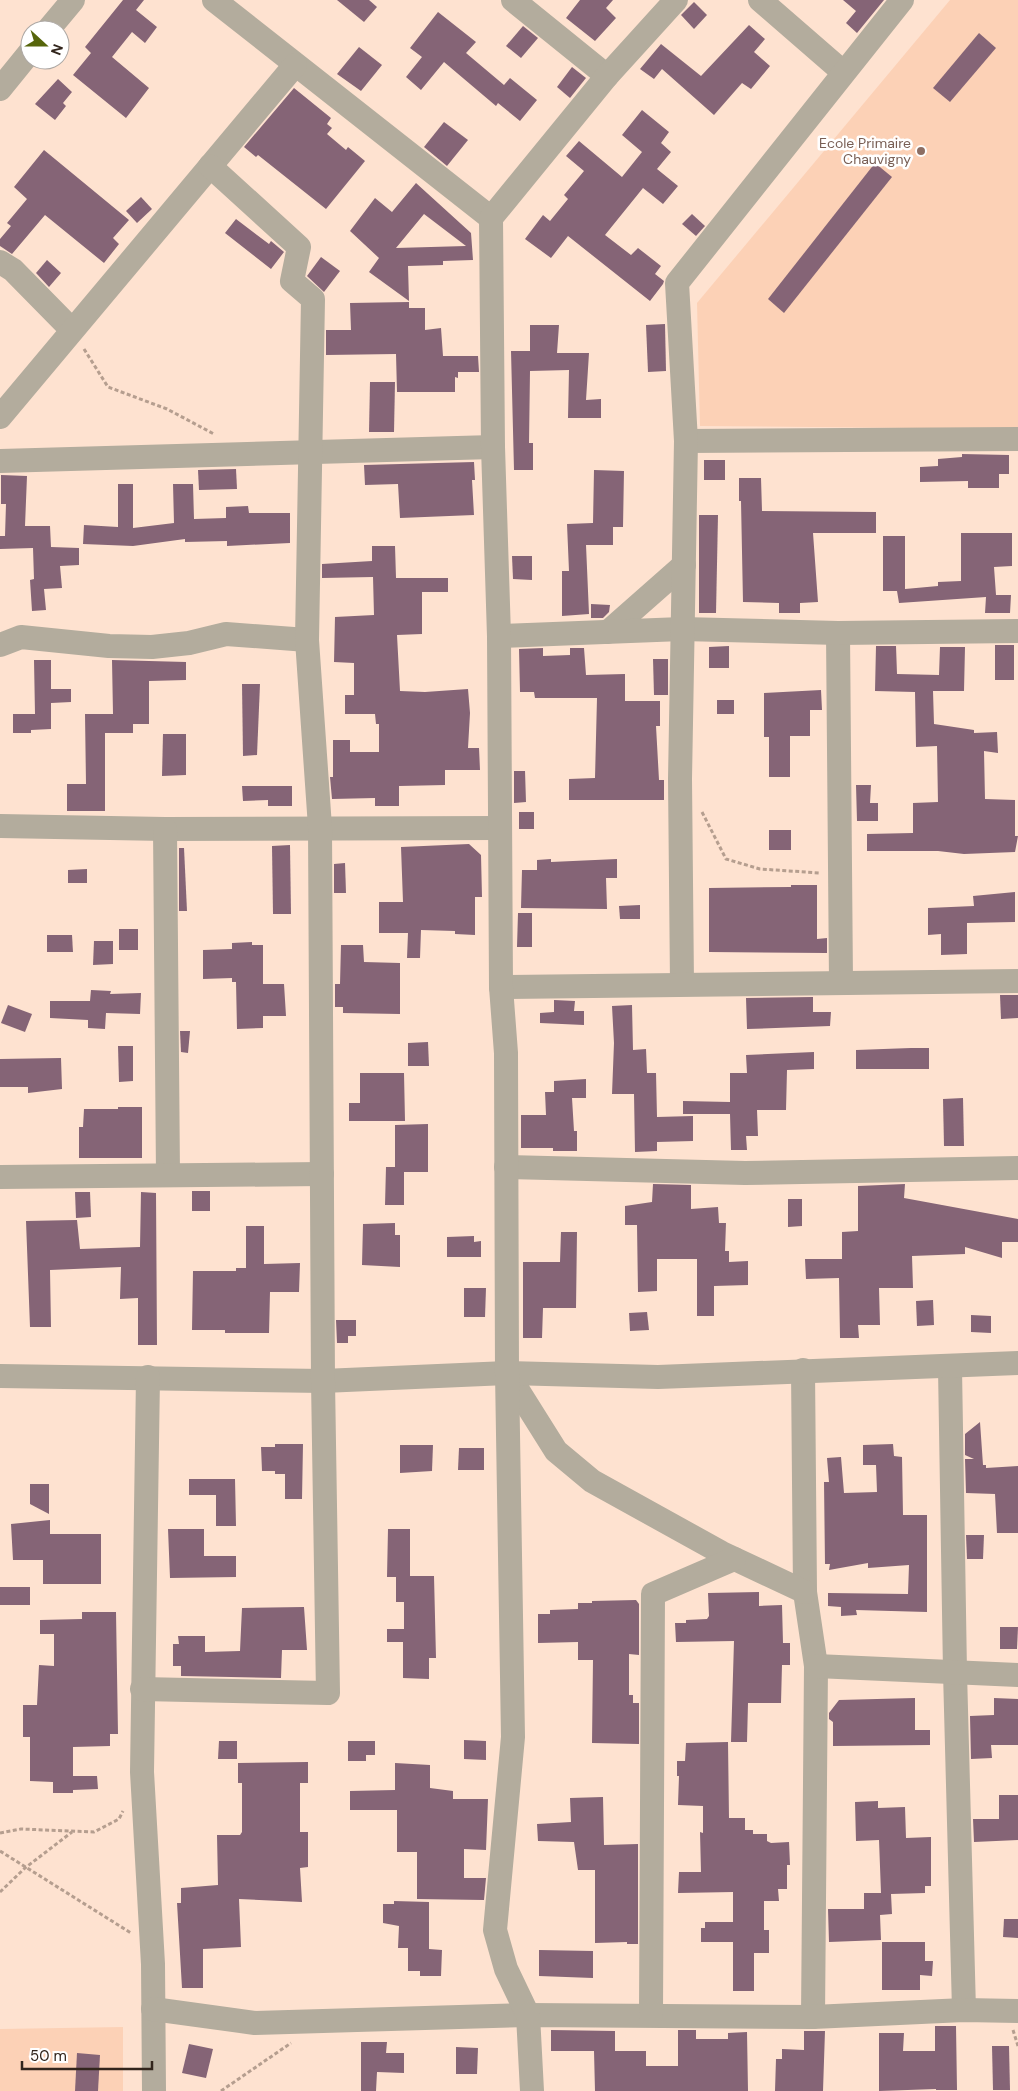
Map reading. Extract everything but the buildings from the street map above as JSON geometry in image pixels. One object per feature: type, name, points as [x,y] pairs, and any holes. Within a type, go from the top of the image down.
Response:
[{"type":"street","points":[[56,20],[73,0]]},
{"type":"street","points":[[214,0],[295,66],[491,218]]},
{"type":"street","points":[[513,0],[607,76]]},
{"type":"street","points":[[532,2091],[528,2015],[506,1969],[495,1930],[513,1737],[507,1372],[506,1053],[501,987],[499,636],[493,446],[491,218],[607,76],[676,0]]},
{"type":"street","points":[[760,0],[843,72]]},
{"type":"street","points":[[682,984],[680,779],[686,441],[677,283],[902,0]]},
{"type":"street","points":[[0,89],[20,64]]},
{"type":"street","points":[[0,417],[295,66]]},
{"type":"street","points":[[142,1689],[328,1693],[322,1381],[320,827],[307,640],[313,299],[292,280],[299,247],[210,166]]},
{"type":"street","points":[[0,262],[13,270],[72,330]]},
{"type":"street","points":[[686,441],[1018,439]]},
{"type":"street","points":[[0,461],[493,446]]},
{"type":"street","points":[[608,632],[684,565]]},
{"type":"street","points":[[499,636],[682,629],[838,633],[1018,631]]},
{"type":"street","points":[[838,633],[841,982]]},
{"type":"street","points":[[0,645],[21,637],[109,646],[152,647],[188,643],[226,634],[307,640]]},
{"type":"street","points":[[0,826],[500,828]]},
{"type":"street","points":[[165,828],[168,1175]]},
{"type":"street","points":[[501,987],[1018,981]]},
{"type":"street","points":[[506,1167],[745,1174],[1018,1168]]},
{"type":"street","points":[[0,1177],[322,1174]]},
{"type":"street","points":[[0,1376],[322,1381],[507,1372],[658,1377],[803,1370],[950,1368],[1018,1363]]},
{"type":"street","points":[[950,1368],[955,1672],[964,2010]]},
{"type":"street","points":[[803,1370],[805,1592],[816,1666],[813,2017]]},
{"type":"street","points":[[507,1372],[556,1451],[592,1480],[734,1559],[805,1592]]},
{"type":"street","points":[[148,1377],[142,1772],[153,2010],[154,2091]]},
{"type":"street","points":[[651,2015],[653,1594],[734,1559]]},
{"type":"street","points":[[816,1666],[1018,1675]]},
{"type":"street","points":[[153,2010],[255,2023],[528,2015],[813,2017],[964,2010],[1018,2011]]},
{"type":"path","points":[[72,330],[108,387],[167,409],[220,436]]},
{"type":"path","points":[[701,811],[726,860],[760,869],[806,874],[840,872]]},
{"type":"path","points":[[0,1833],[20,1829],[94,1832],[119,1819],[127,1803]]},
{"type":"path","points":[[0,1892],[25,1868],[73,1832]]},
{"type":"path","points":[[0,1851],[136,1935]]},
{"type":"path","points":[[221,2091],[295,2040]]},
{"type":"shaded area","name":"Ecole Primaire Chauvigny","points":[[950,0],[1018,0],[1018,429],[700,426],[697,303]]},
{"type":"shaded area","points":[[123,2027],[123,2091],[0,2091],[0,2029]]},
{"type":"place","name":"Ecole Primaire Chauvigny","points":[[921,151]]}]
